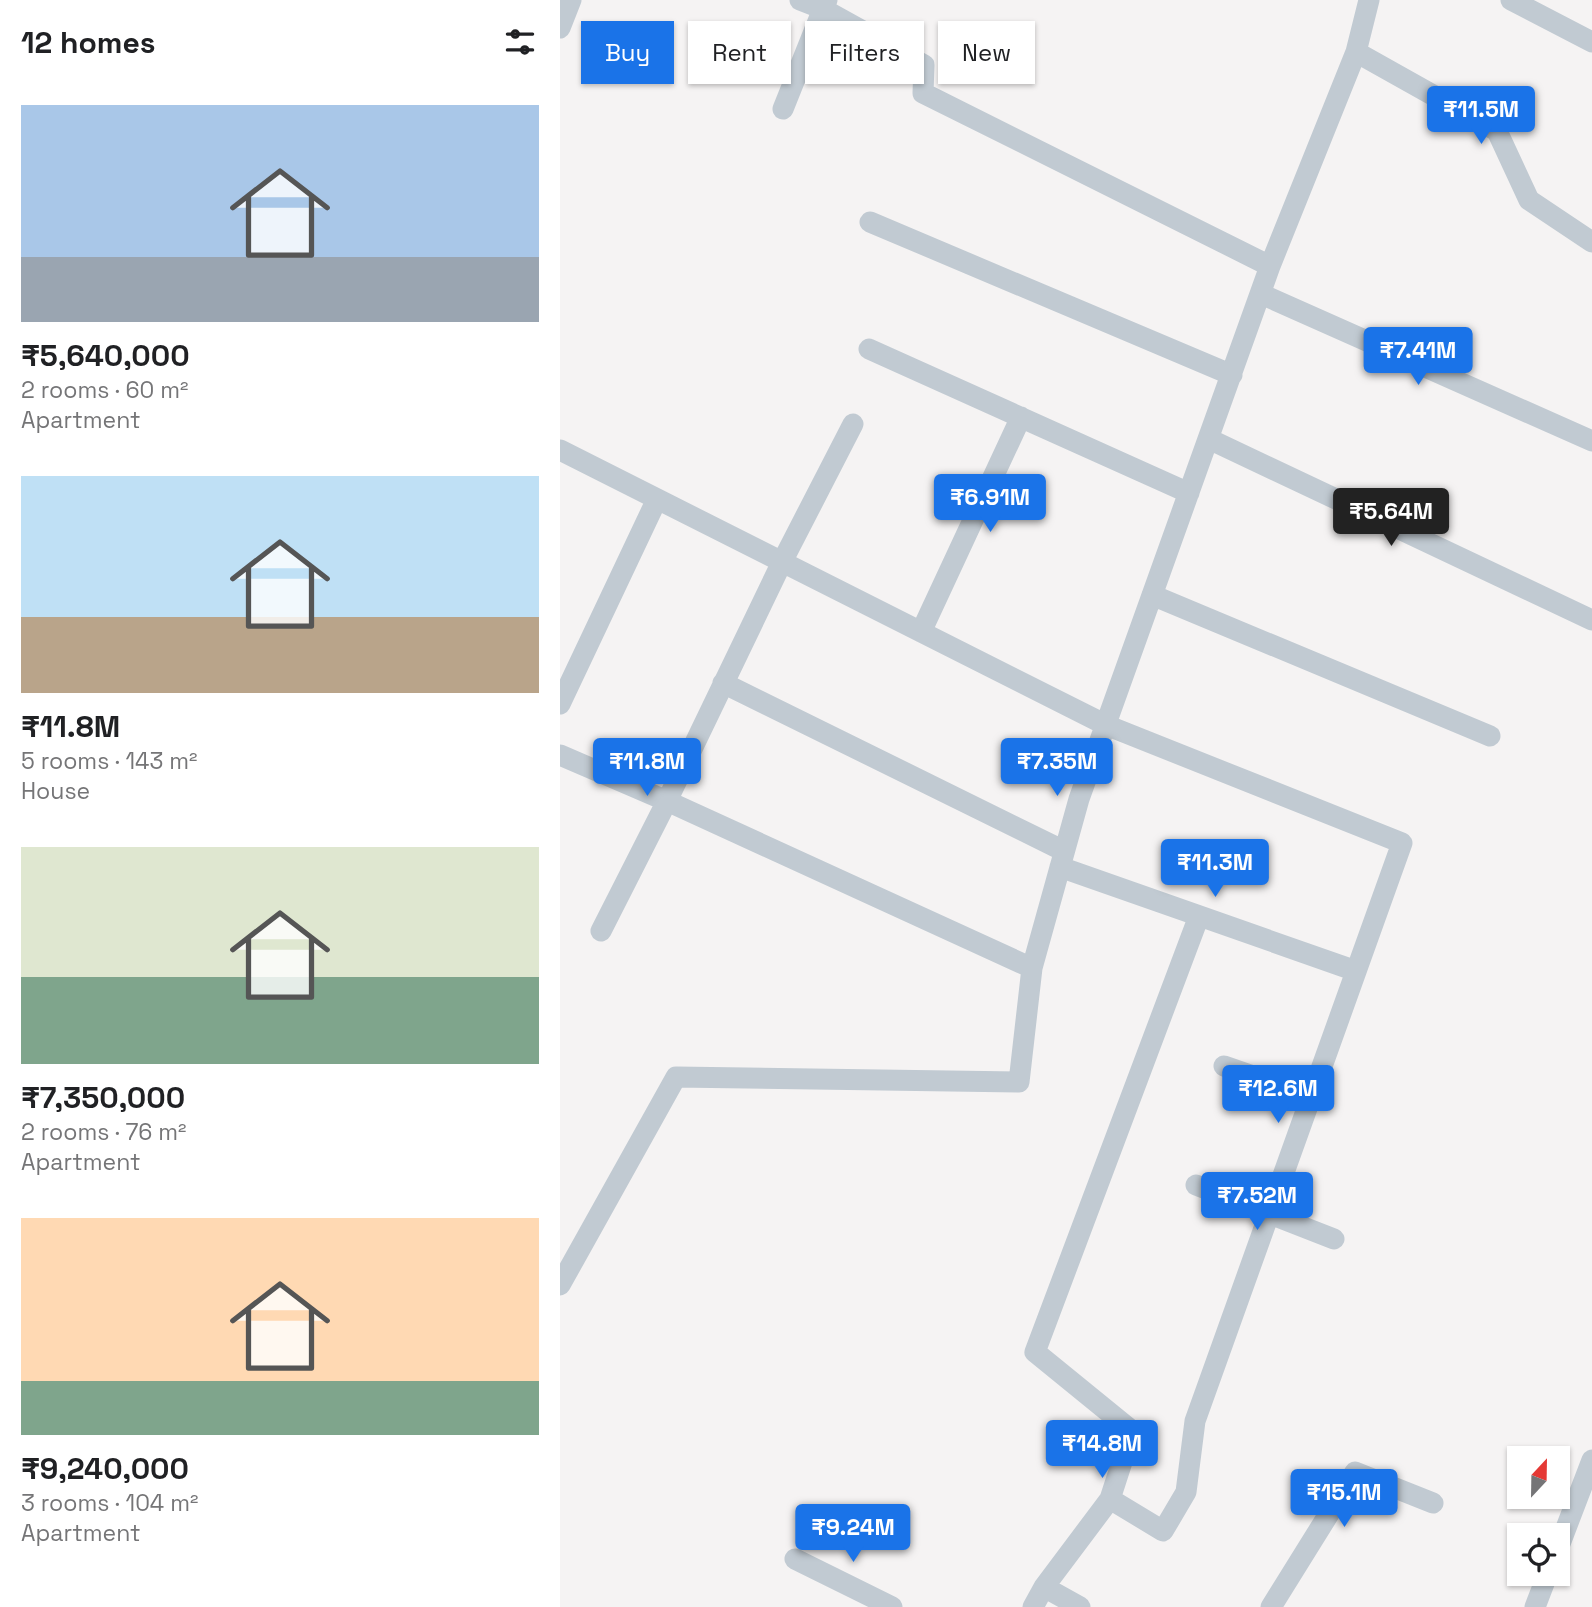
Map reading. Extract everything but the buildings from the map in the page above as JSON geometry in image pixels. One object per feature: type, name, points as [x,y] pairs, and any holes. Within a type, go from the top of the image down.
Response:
[{"type":"street","points":[[560,28],[571,0]]},
{"type":"street","points":[[800,0],[825,5],[924,65],[923,93],[1270,266]]},
{"type":"street","points":[[560,1285],[676,1077],[1019,1082],[1032,968],[1079,799],[1270,266],[1356,52],[1369,0]]},
{"type":"street","points":[[1511,0],[1592,42]]},
{"type":"street","points":[[783,109],[825,5]]},
{"type":"street","points":[[1356,52],[1497,131],[1529,200],[1592,242]]},
{"type":"street","points":[[870,222],[1232,375]]},
{"type":"street","points":[[1261,294],[1592,441]]},
{"type":"street","points":[[869,349],[1189,492]]},
{"type":"street","points":[[921,632],[1021,417]]},
{"type":"street","points":[[601,931],[782,562],[853,424]]},
{"type":"street","points":[[1209,439],[1592,620]]},
{"type":"street","points":[[560,450],[1106,725],[1402,843],[1195,1420],[1186,1492],[1163,1531],[1110,1499]]},
{"type":"street","points":[[560,705],[657,499]]},
{"type":"street","points":[[1152,595],[1490,736]]},
{"type":"street","points":[[723,683],[1062,859],[1199,916],[1356,971]]},
{"type":"street","points":[[560,755],[1032,968]]},
{"type":"street","points":[[1033,1607],[1044,1587],[1110,1499],[1132,1431],[1035,1352],[1199,916]]},
{"type":"street","points":[[1224,1066],[1311,1096]]},
{"type":"street","points":[[1196,1185],[1334,1239]]},
{"type":"street","points":[[1568,1523],[1592,1460]]},
{"type":"street","points":[[1270,1607],[1355,1472],[1433,1503]]},
{"type":"street","points":[[795,1559],[892,1607]]},
{"type":"street","points":[[1535,1607],[1543,1586]]},
{"type":"street","points":[[1044,1587],[1080,1607]]}]
